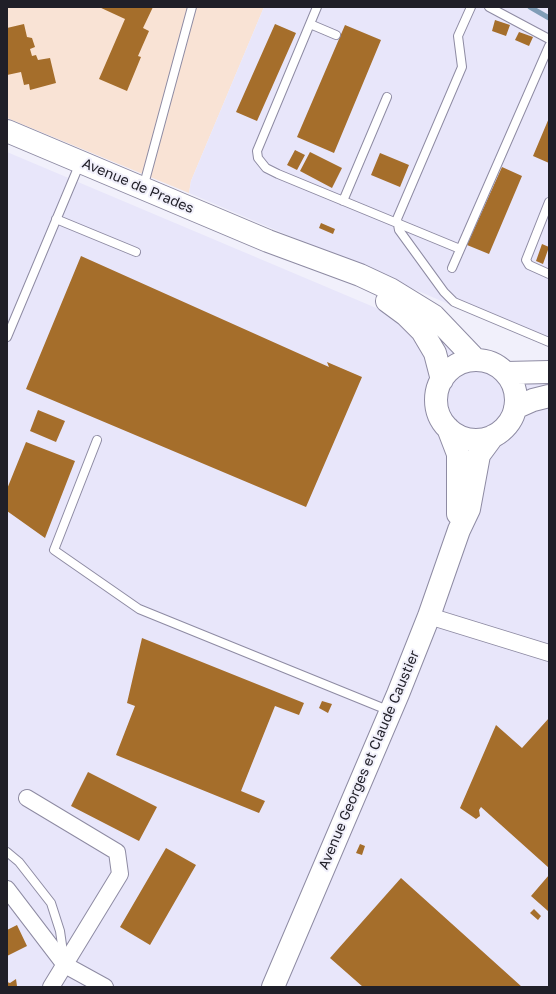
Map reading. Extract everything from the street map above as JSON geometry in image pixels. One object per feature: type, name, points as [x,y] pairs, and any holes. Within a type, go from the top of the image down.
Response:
[{"type":"main road","name":"Avenue de Prades","points":[[7,131],[268,241],[360,275],[390,289],[434,316],[476,360]]},
{"type":"main road","name":"Avenue de Prades","points":[[268,241],[389,302],[406,315],[422,332],[435,353],[442,380]]},
{"type":"main road","points":[[476,360],[487,361],[506,373],[515,389],[515,408],[511,420],[504,429],[493,436],[482,439],[470,439],[458,435],[448,428],[440,417],[437,405],[437,392],[442,380],[450,369],[462,362],[476,360]]},
{"type":"main road","points":[[506,373],[549,372]]},
{"type":"main road","points":[[515,408],[533,400],[549,396]]},
{"type":"main road","name":"Avenue Georges et Claude Caustier","points":[[448,428],[458,454],[459,530]]},
{"type":"main road","name":"Avenue Georges et Claude Caustier","points":[[273,987],[391,711],[429,616],[459,530],[469,509],[479,455],[493,436]]},
{"type":"street","points":[[429,616],[549,653]]},
{"type":"street","points":[[27,798],[117,852],[120,874],[51,987]]},
{"type":"street","points":[[7,889],[65,965],[105,987]]},
{"type":"lane","points":[[143,188],[192,7]]},
{"type":"lane","points":[[317,7],[256,151],[258,158],[266,168],[460,249]]},
{"type":"lane","points":[[471,7],[458,36],[462,66],[397,220],[399,230],[454,302],[549,342]]},
{"type":"lane","points":[[489,7],[549,39]]},
{"type":"lane","points":[[310,24],[336,35]]},
{"type":"lane","points":[[452,268],[549,46]]},
{"type":"lane","points":[[343,201],[387,97]]},
{"type":"lane","points":[[7,337],[80,162]]},
{"type":"lane","points":[[549,202],[526,260],[529,265],[549,274]]},
{"type":"lane","points":[[56,219],[136,252]]},
{"type":"lane","points":[[97,440],[54,550],[139,609],[391,711]]},
{"type":"lane","points":[[7,852],[18,862],[51,903],[60,931],[65,965]]},
{"type":"shaded area","points":[[7,7],[264,7],[191,181],[189,193],[7,118]]},
{"type":"shaded area","points":[[264,7],[549,7],[549,347],[189,193],[191,181]]},
{"type":"shaded area","points":[[7,152],[549,381],[549,987],[7,987]]},
{"type":"building","points":[[99,7],[153,7],[143,28],[149,31],[138,56],[141,57],[127,91],[99,79],[125,19]]},
{"type":"building","points":[[495,20],[510,25],[506,36],[492,31]]},
{"type":"building","points":[[24,24],[27,37],[32,38],[35,47],[30,49],[32,56],[36,55],[38,60],[50,58],[56,83],[30,90],[29,84],[24,85],[21,72],[7,75],[7,28]]},
{"type":"building","points":[[275,24],[296,33],[257,121],[236,112]]},
{"type":"building","points":[[345,25],[381,40],[334,153],[297,137]]},
{"type":"building","points":[[519,32],[533,37],[529,46],[515,40]]},
{"type":"building","points":[[549,118],[549,163],[533,156]]},
{"type":"building","points":[[295,150],[305,155],[297,170],[287,165]]},
{"type":"building","points":[[310,152],[342,168],[332,188],[300,171]]},
{"type":"building","points":[[380,153],[409,165],[400,187],[371,175]]},
{"type":"building","points":[[502,167],[522,176],[489,254],[467,245]]},
{"type":"building","points":[[321,223],[335,229],[333,234],[319,228]]},
{"type":"building","points":[[542,244],[549,247],[543,264],[536,261]]},
{"type":"building","points":[[81,256],[329,367],[327,362],[362,377],[306,507],[26,389]]},
{"type":"building","points":[[38,410],[65,421],[56,442],[30,431]]},
{"type":"building","points":[[26,442],[75,461],[45,538],[7,511],[7,489]]},
{"type":"building","points":[[142,638],[304,703],[299,715],[275,706],[241,791],[265,801],[259,813],[116,755],[135,706],[127,703]]},
{"type":"building","points":[[322,701],[332,704],[328,713],[319,708]]},
{"type":"building","points":[[549,718],[549,868],[481,807],[479,810],[480,816],[476,819],[460,808],[496,725],[522,748]]},
{"type":"building","points":[[88,772],[157,807],[139,841],[71,806]]},
{"type":"building","points":[[360,844],[365,846],[362,855],[356,853]]},
{"type":"building","points":[[166,848],[196,865],[150,945],[120,927]]},
{"type":"building","points":[[549,875],[549,910],[548,911],[531,896]]},
{"type":"building","points":[[401,878],[522,987],[363,987],[330,958]]},
{"type":"building","points":[[534,909],[541,916],[538,920],[530,913]]},
{"type":"building","points":[[17,925],[27,946],[7,956],[7,930]]},
{"type":"building","points":[[16,979],[17,986],[7,987],[7,982],[10,983]]},
{"type":"waterway","points":[[530,7],[549,18]]}]
